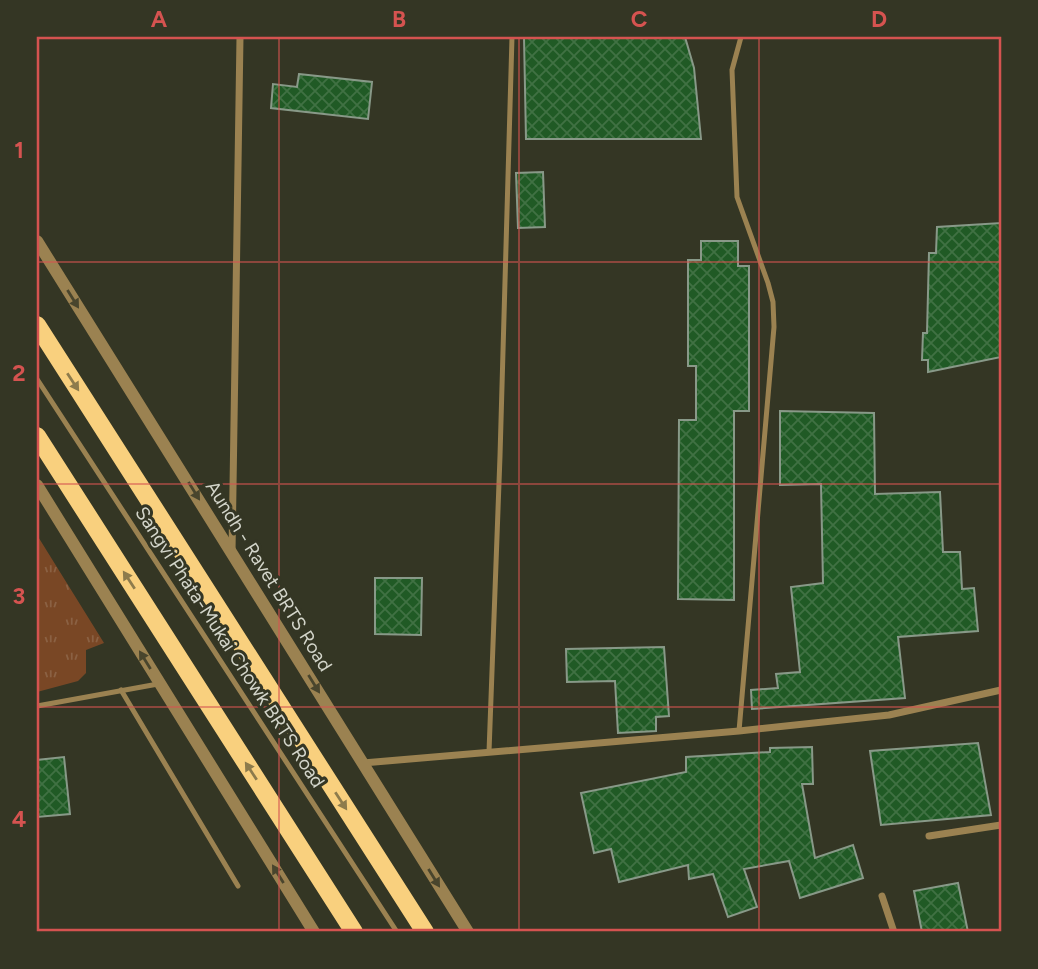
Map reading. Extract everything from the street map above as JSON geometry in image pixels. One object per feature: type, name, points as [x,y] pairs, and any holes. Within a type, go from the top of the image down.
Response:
[{"type":"main road","points":[[37,325],[425,932]]},
{"type":"main road","points":[[37,436],[354,932]]},
{"type":"street","points":[[232,552],[240,37]]},
{"type":"street","name":"Aundh - Ravet BRTS Road","points":[[37,241],[468,932]]},
{"type":"street","points":[[37,485],[314,932]]},
{"type":"street","points":[[363,763],[739,731],[889,715],[1001,690]]},
{"type":"street","points":[[929,836],[1001,825]]},
{"type":"street","points":[[882,896],[894,932]]},
{"type":"lane","points":[[489,752],[512,37]]},
{"type":"lane","points":[[739,731],[774,327],[773,302],[737,197],[732,70],[741,37]]},
{"type":"lane","name":"Sangvi Phata-Mukai Chowk BRTS Road","points":[[37,379],[397,932]]},
{"type":"lane","points":[[37,706],[159,683]]},
{"type":"lane","points":[[121,690],[238,886]]},
{"type":"green space","points":[[37,535],[104,643],[86,650],[86,673],[78,681],[37,692]]},
{"type":"building","points":[[524,37],[685,37],[694,68],[701,139],[526,139]]},
{"type":"building","points":[[299,74],[372,82],[368,119],[271,108],[273,84],[297,87]]},
{"type":"building","points":[[543,172],[545,227],[518,228],[516,173]]},
{"type":"building","points":[[1001,223],[1001,357],[928,372],[928,360],[922,360],[923,333],[927,333],[929,253],[936,253],[937,227]]},
{"type":"building","points":[[701,241],[738,241],[738,266],[749,266],[749,411],[734,411],[734,600],[678,599],[679,420],[696,420],[696,366],[688,366],[688,260],[701,260]]},
{"type":"building","points":[[780,411],[874,413],[875,494],[940,492],[943,552],[960,552],[962,589],[974,588],[978,631],[898,637],[905,698],[752,709],[751,690],[778,688],[776,674],[800,672],[791,587],[823,583],[821,484],[780,485]]},
{"type":"building","points":[[375,578],[422,578],[421,635],[375,634]]},
{"type":"building","points":[[664,647],[669,716],[656,717],[656,731],[618,733],[615,681],[567,682],[566,649]]},
{"type":"building","points":[[978,743],[991,815],[881,825],[870,751]]},
{"type":"building","points":[[812,747],[813,784],[802,784],[815,858],[853,845],[863,878],[800,898],[789,861],[744,869],[757,907],[728,917],[713,874],[689,879],[688,865],[619,882],[611,849],[594,853],[581,793],[686,772],[686,757],[770,752],[770,748]]},
{"type":"building","points":[[64,757],[70,814],[37,817],[37,760]]},
{"type":"building","points":[[958,883],[968,932],[922,932],[914,891]]}]
